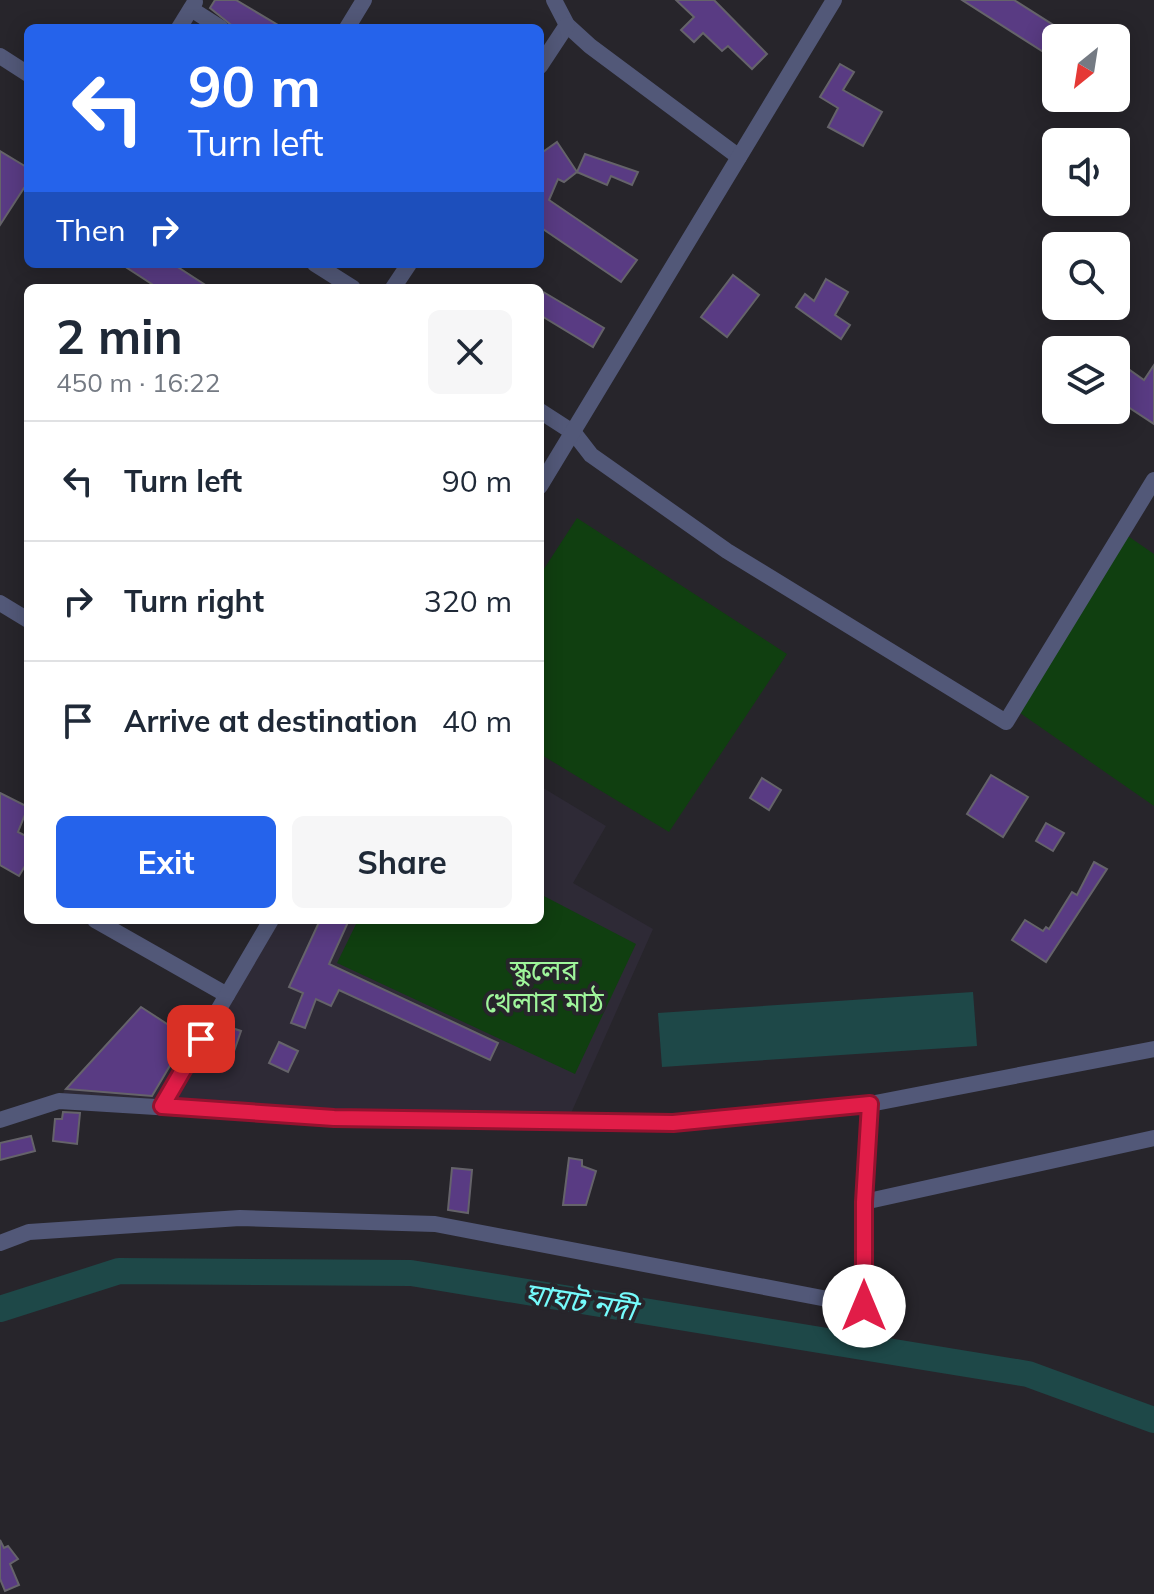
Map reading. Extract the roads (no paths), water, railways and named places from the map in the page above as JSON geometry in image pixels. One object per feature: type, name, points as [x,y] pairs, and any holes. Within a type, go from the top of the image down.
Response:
[{"type":"street","points":[[349,24],[364,0]]},
{"type":"street","points":[[554,0],[567,25],[739,157]]},
{"type":"street","points":[[544,480],[834,0]]},
{"type":"street","points":[[182,24],[194,5],[216,24]]},
{"type":"street","points":[[544,60],[567,25]]},
{"type":"street","points":[[0,56],[24,71]]},
{"type":"street","points":[[321,268],[347,284]]},
{"type":"street","points":[[544,414],[574,433],[591,455],[727,551],[1006,722],[1154,480]]},
{"type":"street","points":[[0,603],[24,618]]},
{"type":"street","points":[[102,924],[227,995]]},
{"type":"street","points":[[162,1106],[269,924]]},
{"type":"street","points":[[0,1120],[59,1101],[334,1118],[673,1123],[870,1104],[1154,1049]]},
{"type":"street","points":[[0,1243],[29,1232],[240,1218],[435,1224],[864,1306],[864,1202],[870,1104]]},
{"type":"street","points":[[864,1202],[1154,1138]]},
{"type":"waterway","name":"ঘাঘট নদী","points":[[0,1309],[119,1271],[411,1273],[1028,1374],[1154,1420]]},
{"type":"park label","name":"স্কুলের খেলার মাঠ","points":[[544,985]]}]
